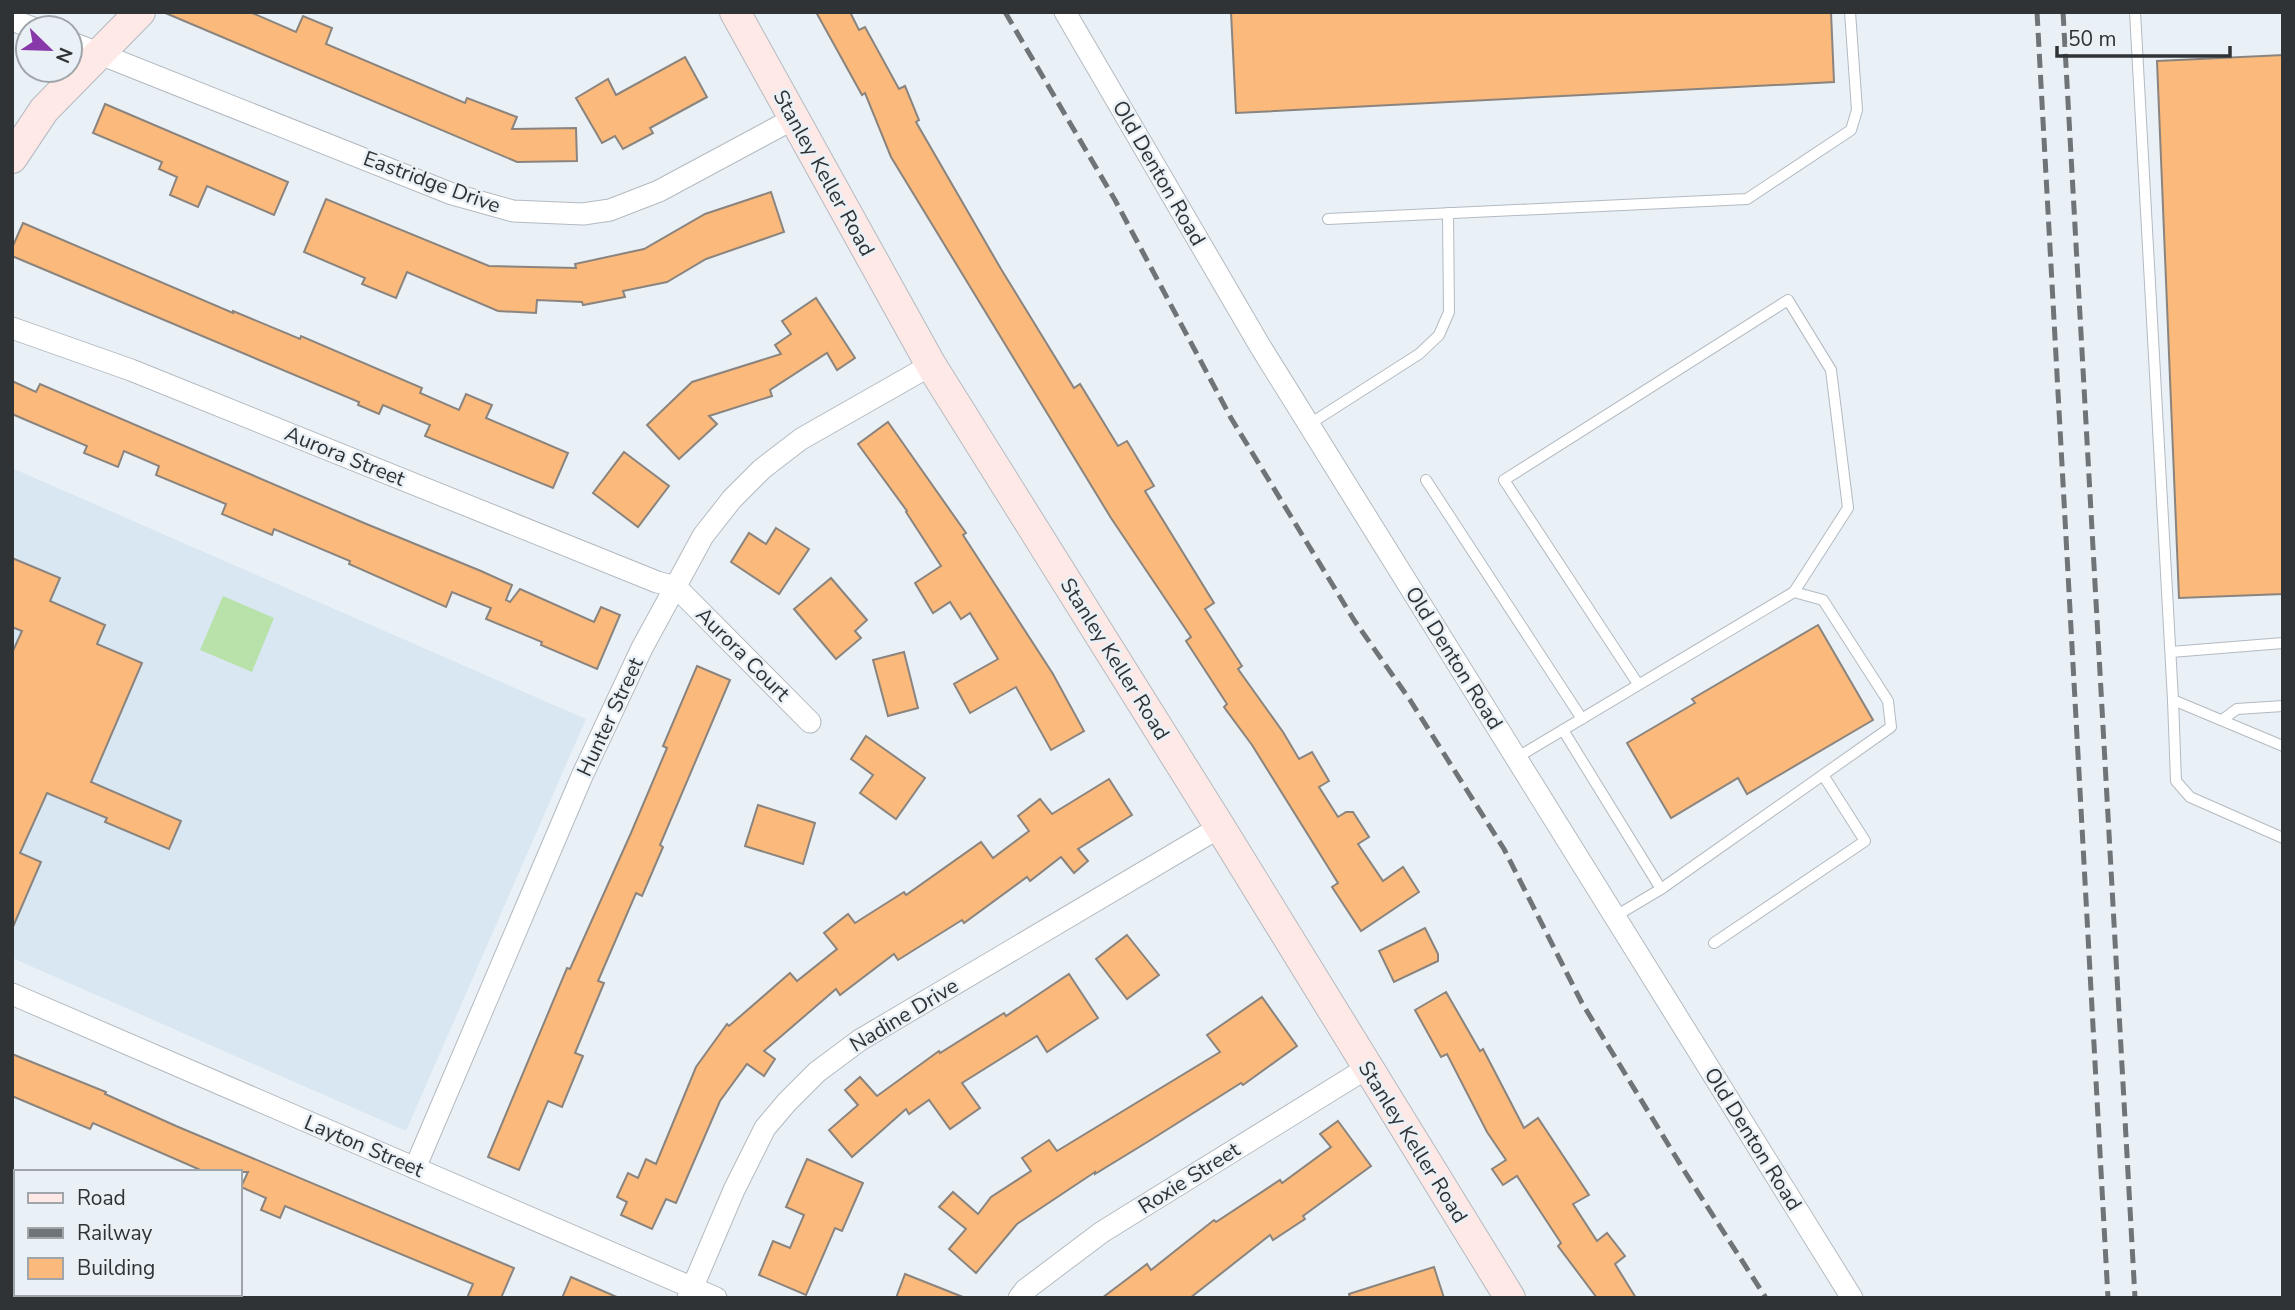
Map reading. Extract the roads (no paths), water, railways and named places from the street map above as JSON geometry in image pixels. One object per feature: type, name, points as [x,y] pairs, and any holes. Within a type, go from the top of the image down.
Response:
[{"type":"street","points":[[12,158],[44,110],[140,12]]},
{"type":"street","name":"Stanley Keller Road","points":[[735,12],[931,365],[1510,1298]]},
{"type":"street","name":"Old Denton Road","points":[[1065,12],[1308,425],[1852,1298]]},
{"type":"street","name":"Eastridge Drive","points":[[84,47],[452,194],[513,211],[583,214],[610,209],[659,191],[793,119]]},
{"type":"street","name":"Aurora Street","points":[[12,328],[131,370],[644,577],[676,587]]},
{"type":"street","name":"Hunter Street","points":[[415,1168],[582,776],[642,648],[703,536],[732,499],[762,469],[801,439],[931,365]]},
{"type":"street","name":"Aurora Court","points":[[676,587],[810,722]]},
{"type":"street","name":"Nadine Drive","points":[[690,1293],[734,1190],[765,1128],[817,1072],[860,1040],[1220,827]]},
{"type":"street","name":"Layton Street","points":[[12,994],[415,1168],[690,1293],[716,1298]]},
{"type":"street","name":"Roxie Street","points":[[1019,1298],[1025,1290],[1102,1232],[1367,1068]]},
{"type":"lane","points":[[1328,219],[1747,199],[1850,130],[1857,110],[1850,12]]},
{"type":"lane","points":[[2135,12],[2174,700],[2176,781],[2190,797],[2283,838]]},
{"type":"lane","points":[[1308,425],[1419,354],[1439,335],[1449,312],[1448,213]]},
{"type":"lane","points":[[1516,758],[1794,592],[1848,508],[1830,370],[1788,300],[1504,480],[1638,684]]},
{"type":"lane","points":[[1426,480],[1581,719]]},
{"type":"lane","points":[[1614,917],[1661,890],[1891,727],[1888,701],[1823,600],[1794,592]]},
{"type":"lane","points":[[2171,652],[2283,643]]},
{"type":"lane","points":[[2174,700],[2283,746]]},
{"type":"lane","points":[[2222,720],[2237,709],[2283,706]]},
{"type":"lane","points":[[1563,730],[1661,890]]},
{"type":"lane","points":[[1714,943],[1865,841],[1823,775]]},
{"type":"railway","points":[[1005,12],[1115,200],[1231,418],[1354,620],[1410,700],[1504,849],[1582,1003],[1766,1298]]},
{"type":"railway","points":[[2037,12],[2108,1298]]},
{"type":"railway","points":[[2063,12],[2135,1298]]}]
